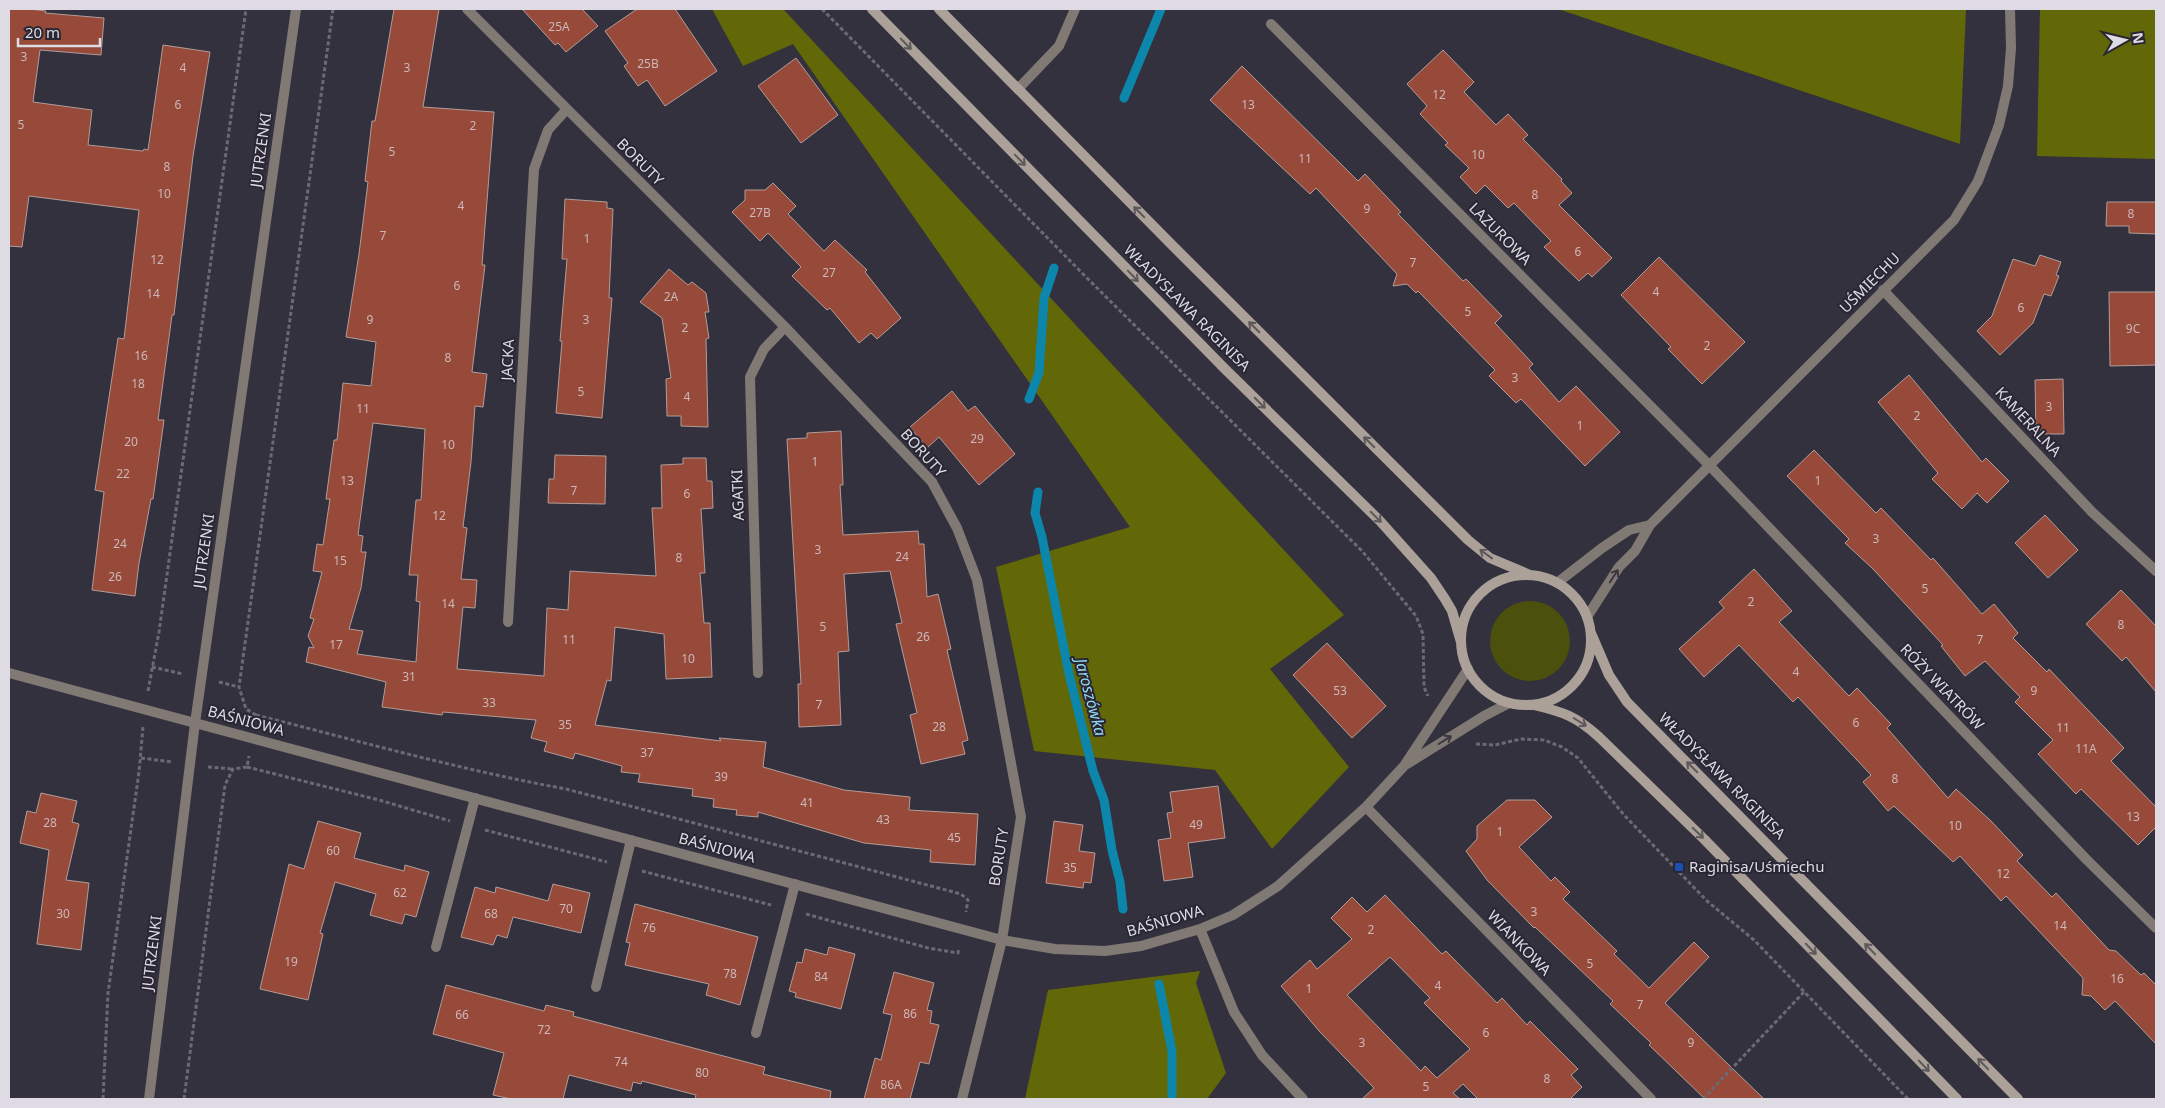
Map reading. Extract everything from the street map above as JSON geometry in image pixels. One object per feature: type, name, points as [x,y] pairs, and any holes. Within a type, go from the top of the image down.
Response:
[{"type":"main road","name":"WŁADYSŁAWA RAGINISA","points":[[872,9],[1225,369],[1380,521],[1431,578],[1445,598],[1452,611],[1461,642]]},
{"type":"main road","points":[[939,9],[1468,540],[1490,558],[1530,575]]},
{"type":"main road","points":[[1534,705],[1548,702],[1573,686],[1582,674],[1591,648],[1591,633],[1587,617],[1575,597],[1557,583],[1544,577],[1530,575],[1515,576],[1500,580],[1487,588],[1476,599],[1468,612],[1461,642],[1468,669],[1478,684],[1492,696],[1509,703],[1534,705],[1561,712],[1582,722],[1704,839],[1957,1099]]},
{"type":"main road","name":"WŁADYSŁAWA RAGINISA","points":[[1591,633],[1609,675],[1628,702],[2018,1099]]},
{"type":"street","name":"JUTRZENKI","points":[[149,1099],[195,723],[296,9]]},
{"type":"street","name":"BORUTY","points":[[467,9],[785,327],[932,482],[957,528],[977,580],[1021,817],[1002,940],[962,1099]]},
{"type":"street","points":[[1018,89],[1059,46],[1075,9]]},
{"type":"street","name":"UŚMIECHU","points":[[1587,617],[1619,567],[1635,551],[1650,525],[1708,464],[1954,220],[1978,181],[1999,125],[2008,86],[2010,9]]},
{"type":"street","name":"LAZUROWA","points":[[1271,24],[1708,464]]},
{"type":"street","name":"JACKA","points":[[508,622],[534,169],[548,130],[567,109]]},
{"type":"street","name":"KAMERALNA","points":[[1883,290],[2092,512],[2156,571]]},
{"type":"street","name":"AGATKI","points":[[758,673],[750,377],[764,348],[785,327]]},
{"type":"street","name":"RÓŻY WIATRÓW","points":[[1708,464],[2087,860],[2156,928]]},
{"type":"street","points":[[1557,583],[1602,548],[1629,530],[1650,525]]},
{"type":"street","name":"BAŚNIOWA","points":[[9,673],[1002,940],[1055,949],[1105,951],[1141,946],[1200,929],[1233,915],[1278,886],[1366,807],[1404,766],[1468,669]]},
{"type":"street","name":"BAŚNIOWA","points":[[1404,766],[1461,730],[1509,703]]},
{"type":"street","points":[[436,947],[475,798]]},
{"type":"street","name":"WIANKOWA","points":[[1366,807],[1650,1099]]},
{"type":"street","points":[[596,987],[631,840]]},
{"type":"street","points":[[756,1033],[795,884]]},
{"type":"street","points":[[1200,929],[1234,1012],[1262,1055],[1303,1099]]},
{"type":"path","points":[[103,1099],[108,993],[140,772],[144,710],[159,632],[246,9]]},
{"type":"path","points":[[184,1099],[226,784],[233,770],[247,767],[256,715],[246,709],[239,687],[333,9]]},
{"type":"path","points":[[822,9],[1085,276],[1363,552],[1416,616],[1423,634],[1424,687],[1429,698],[1441,709]]},
{"type":"path","points":[[1461,730],[1473,743],[1483,745],[1522,740],[1544,740],[1562,747],[1578,758],[1624,815],[1700,893],[1754,940],[1908,1099]]},
{"type":"path","points":[[1702,1099],[1804,992]]},
{"type":"green space","points":[[1522,601],[1538,601],[1559,612],[1570,633],[1570,649],[1559,670],[1538,681],[1522,681],[1508,675],[1496,663],[1490,649],[1490,633],[1496,619],[1508,607]]},
{"type":"shaded area","points":[[712,9],[783,9],[1344,615],[1270,669],[1349,767],[1272,849],[1215,770],[1034,751],[996,567],[1130,527],[793,44],[743,66]]},
{"type":"shaded area","points":[[1558,9],[1966,9],[1960,144]]},
{"type":"shaded area","points":[[2040,9],[2156,9],[2156,159],[2037,156]]},
{"type":"shaded area","points":[[1200,971],[1196,983],[1226,1073],[1207,1099],[1025,1099],[1048,990]]},
{"type":"building","points":[[9,9],[30,9],[46,11],[45,13],[104,18],[101,55],[40,50],[33,102],[92,110],[88,145],[148,150],[163,45],[210,52],[193,156],[174,315],[172,315],[158,420],[164,420],[153,499],[151,499],[139,563],[135,596],[92,590],[104,492],[95,490],[118,338],[124,339],[139,210],[29,196],[22,247],[9,246]]},
{"type":"building","points":[[394,9],[439,9],[423,107],[494,112],[482,265],[485,265],[472,372],[487,374],[483,407],[475,406],[471,462],[463,527],[467,528],[461,579],[477,580],[475,608],[463,607],[457,669],[544,676],[547,608],[568,610],[570,571],[656,576],[652,508],[662,508],[661,465],[683,464],[683,458],[706,458],[707,481],[712,481],[713,508],[701,509],[705,573],[700,573],[704,623],[710,623],[712,677],[666,679],[664,634],[615,627],[611,681],[607,680],[595,725],[721,741],[719,738],[766,742],[763,767],[844,790],[910,797],[909,810],[978,814],[975,865],[930,862],[931,850],[864,843],[758,812],[758,817],[736,815],[737,810],[713,807],[714,799],[692,796],[693,789],[638,782],[640,774],[621,772],[622,766],[575,753],[573,759],[544,751],[547,742],[531,738],[536,720],[443,712],[442,715],[382,707],[386,682],[306,662],[309,647],[314,648],[308,636],[314,619],[310,618],[322,572],[313,571],[317,544],[323,545],[330,499],[326,499],[334,440],[337,440],[343,383],[371,386],[376,342],[346,337],[368,182],[365,181],[372,121],[375,121]],"holes":[[[373,423],[425,429],[421,500],[416,500],[409,575],[418,575],[416,601],[420,602],[416,662],[357,654],[363,631],[349,629],[361,588],[366,552],[361,552],[363,536],[358,535]]]},
{"type":"building","points":[[522,9],[582,9],[598,26],[566,52],[558,43],[555,45]]},
{"type":"building","points":[[637,9],[675,9],[717,71],[665,106],[647,80],[638,86],[624,66],[628,63],[605,31]]},
{"type":"building","points":[[1443,50],[1474,82],[1464,92],[1496,125],[1508,114],[1528,135],[1523,139],[1562,179],[1561,181],[1572,193],[1559,205],[1612,258],[1592,277],[1588,273],[1579,281],[1544,247],[1551,241],[1514,203],[1508,208],[1485,185],[1476,194],[1460,177],[1469,168],[1445,145],[1448,143],[1420,114],[1427,106],[1407,84]]},
{"type":"building","points":[[796,58],[838,115],[801,143],[758,86]]},
{"type":"building","points":[[1242,66],[1358,181],[1365,174],[1401,212],[1398,214],[1463,281],[1466,279],[1502,316],[1495,323],[1533,364],[1529,368],[1559,402],[1576,386],[1620,432],[1585,466],[1521,399],[1516,403],[1489,376],[1495,370],[1418,291],[1416,293],[1407,284],[1393,286],[1397,274],[1316,188],[1310,194],[1210,100]]},
{"type":"building","points":[[773,183],[796,206],[788,214],[824,251],[835,240],[867,270],[865,272],[901,318],[877,339],[871,333],[859,343],[830,308],[827,310],[792,276],[801,267],[768,233],[760,241],[732,212],[745,200],[745,190],[765,190]]},
{"type":"building","points":[[565,199],[607,202],[607,208],[613,209],[609,298],[612,298],[602,418],[556,413],[567,259],[562,259]]},
{"type":"building","points":[[2107,202],[2156,202],[2156,234],[2129,233],[2129,226],[2106,226]]},
{"type":"building","points":[[2040,255],[2061,262],[2056,275],[2059,276],[2051,296],[2044,294],[2033,323],[2000,355],[1977,331],[1992,316],[2013,259],[2035,266]]},
{"type":"building","points":[[1659,257],[1745,342],[1702,384],[1668,349],[1671,347],[1621,295]]},
{"type":"building","points":[[669,269],[688,285],[692,282],[706,293],[709,312],[705,312],[709,338],[706,339],[708,427],[681,426],[681,416],[667,416],[666,379],[671,378],[662,318],[640,302]]},
{"type":"building","points":[[2109,292],[2156,292],[2156,365],[2110,366]]},
{"type":"building","points":[[1909,375],[1982,462],[1986,458],[2009,481],[1987,503],[1977,493],[1962,509],[1932,479],[1938,473],[1878,402]]},
{"type":"building","points":[[2063,379],[2064,434],[2036,434],[2035,380]]},
{"type":"building","points":[[952,391],[968,411],[975,406],[1015,454],[979,485],[939,437],[927,448],[910,427]]},
{"type":"building","points":[[841,431],[843,485],[840,485],[843,535],[918,531],[919,544],[924,544],[927,597],[938,594],[951,649],[947,650],[968,740],[962,742],[965,754],[921,764],[910,715],[917,713],[896,624],[902,623],[890,571],[844,574],[849,651],[838,652],[841,725],[799,727],[798,684],[801,684],[787,439],[807,438],[807,433]]},
{"type":"building","points":[[1814,450],[1876,513],[1881,508],[1931,560],[1933,558],[1982,614],[1994,604],[2018,633],[2013,638],[2047,672],[2049,669],[2124,748],[2111,761],[2156,807],[2156,827],[2138,845],[2081,789],[2076,794],[2038,754],[2053,740],[2015,702],[2020,697],[1985,661],[1965,676],[1941,646],[1943,645],[1873,569],[1845,543],[1849,539],[1787,476]]},
{"type":"building","points":[[555,455],[606,456],[605,504],[548,503],[549,479],[554,479]]},
{"type":"building","points":[[2045,515],[2078,550],[2048,578],[2015,543]]},
{"type":"building","points":[[1754,569],[1792,611],[1779,622],[1849,696],[1857,688],[1891,724],[1887,728],[1948,798],[1956,789],[1991,821],[2023,855],[2017,861],[2052,897],[2056,893],[2109,950],[2116,951],[2141,975],[2144,973],[2156,985],[2156,1044],[2115,1001],[2105,1010],[2091,996],[2082,995],[2083,978],[2006,896],[2001,901],[1960,856],[1953,862],[1894,806],[1888,811],[1863,782],[1871,775],[1798,697],[1793,702],[1739,645],[1704,677],[1679,649],[1724,608],[1719,602]]},
{"type":"building","points":[[2121,590],[2156,626],[2156,692],[2126,657],[2122,661],[2086,624]]},
{"type":"building","points":[[1327,643],[1386,706],[1352,738],[1293,675]]},
{"type":"building","points":[[1218,786],[1225,838],[1188,843],[1193,877],[1164,881],[1158,840],[1171,838],[1167,813],[1173,812],[1170,792]]},
{"type":"building","points":[[41,793],[77,801],[72,822],[79,824],[66,880],[89,883],[81,950],[37,944],[49,850],[20,843],[27,811],[36,813]]},
{"type":"building","points":[[1507,800],[1535,800],[1552,817],[1519,847],[1551,881],[1555,877],[1570,892],[1563,899],[1617,951],[1614,954],[1649,988],[1694,942],[1709,957],[1665,1003],[1764,1099],[1705,1099],[1610,1004],[1613,1001],[1534,928],[1487,880],[1466,851],[1477,839],[1477,826]]},
{"type":"building","points":[[318,821],[361,833],[354,858],[404,871],[405,865],[429,872],[416,917],[405,914],[402,924],[370,915],[376,894],[335,882],[320,933],[323,934],[308,1000],[260,989],[289,864],[304,869]]},
{"type":"building","points":[[1054,821],[1083,825],[1079,851],[1095,853],[1091,883],[1084,882],[1083,888],[1046,883]]},
{"type":"building","points":[[553,884],[590,893],[581,933],[513,917],[507,938],[497,935],[493,945],[461,937],[475,887],[495,893],[496,887],[548,901]]},
{"type":"building","points":[[1385,895],[1442,954],[1446,951],[1497,1003],[1502,998],[1527,1025],[1530,1021],[1578,1069],[1571,1075],[1582,1087],[1570,1099],[1478,1099],[1463,1084],[1453,1093],[1460,1099],[1362,1099],[1374,1088],[1320,1032],[1281,986],[1310,960],[1317,969],[1352,939],[1331,918],[1352,897],[1367,912]],"holes":[[[1390,957],[1430,998],[1424,1003],[1470,1049],[1437,1078],[1425,1066],[1421,1071],[1347,995]]]},
{"type":"building","points":[[635,904],[758,937],[740,1005],[706,995],[709,984],[625,965],[630,943],[626,942]]},
{"type":"building","points":[[829,947],[855,954],[841,1009],[795,997],[796,993],[789,991],[797,962],[802,963],[805,949],[827,955]]},
{"type":"building","points":[[894,972],[934,983],[927,1010],[932,1011],[930,1023],[939,1025],[929,1064],[920,1062],[910,1099],[864,1099],[875,1058],[881,1060],[892,1015],[883,1013]]},
{"type":"building","points":[[446,985],[544,1011],[546,1005],[574,1012],[573,1016],[765,1067],[763,1074],[831,1091],[830,1099],[695,1099],[696,1095],[642,1081],[641,1084],[633,1082],[631,1091],[569,1075],[563,1099],[511,1099],[493,1095],[504,1053],[433,1034]]},
{"type":"waterway","name":"Jaroszówka","points":[[1124,98],[1161,9]]},
{"type":"waterway","points":[[1029,399],[1039,373],[1044,298],[1054,268]]},
{"type":"waterway","name":"Jaroszówka","points":[[1038,492],[1035,513],[1042,537],[1069,674],[1093,771],[1104,800],[1112,850],[1120,882],[1123,909]]},
{"type":"waterway","name":"Jaroszówka","points":[[1159,984],[1172,1051],[1172,1099]]},
{"type":"place","name":"Raginisa/Uśmiechu","points":[[1679,867]]}]
